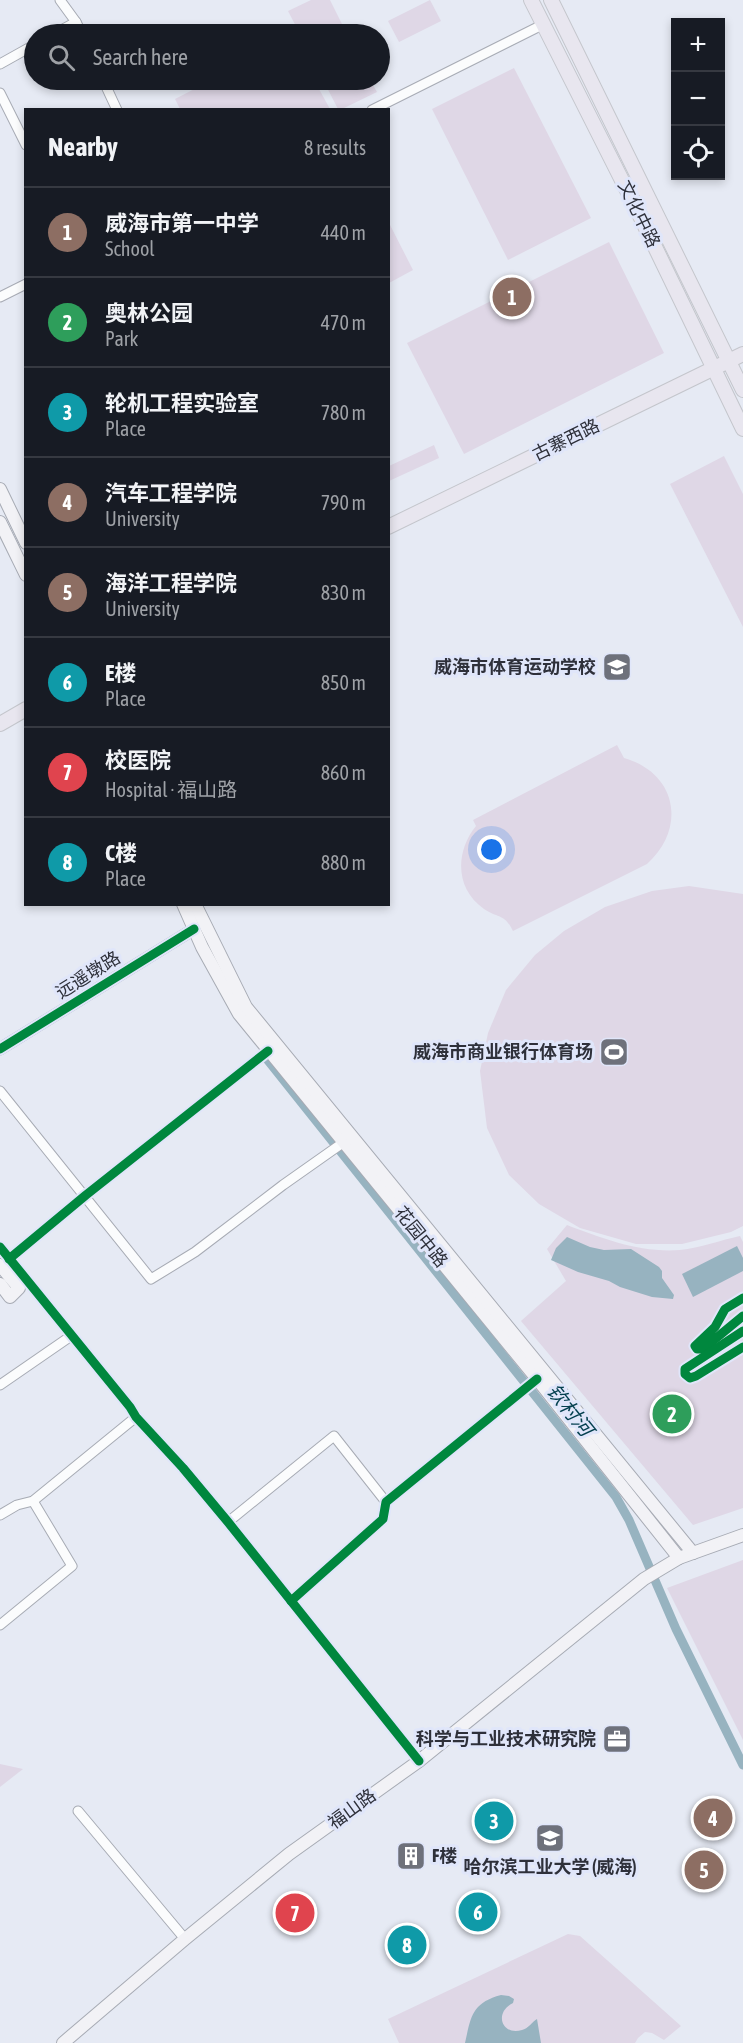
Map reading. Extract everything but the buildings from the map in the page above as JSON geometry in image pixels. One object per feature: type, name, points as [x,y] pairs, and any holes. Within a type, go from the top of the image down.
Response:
[{"type":"main road","name":"文化中路","points":[[531,0],[641,218],[743,429]]},
{"type":"main road","name":"文化中路","points":[[551,0],[743,390]]},
{"type":"main road","name":"古寨西路","points":[[390,526],[743,354]]},
{"type":"main road","points":[[0,489],[24,539]]},
{"type":"main road","points":[[0,522],[24,571]]},
{"type":"main road","points":[[0,723],[24,710]]},
{"type":"main road","name":"花园中路","points":[[184,906],[239,1014],[340,1146],[679,1558]]},
{"type":"main road","points":[[196,906],[246,1007],[693,1553]]},
{"type":"main road","points":[[0,1284],[10,1297],[19,1288],[4,1262]]},
{"type":"main road","points":[[679,1558],[743,1535]]},
{"type":"main road","name":"福山路","points":[[63,2043],[185,1939],[290,1854],[419,1761],[644,1579],[679,1558]]},
{"type":"street","points":[[60,0],[76,22],[72,24]]},
{"type":"street","points":[[376,108],[543,24]]},
{"type":"street","points":[[0,64],[24,51]]},
{"type":"street","points":[[108,90],[116,108]]},
{"type":"street","points":[[0,93],[24,141]]},
{"type":"street","points":[[0,297],[24,285]]},
{"type":"street","name":"远遥墩路","points":[[0,1049],[194,929]]},
{"type":"street","points":[[4,1262],[268,1051]]},
{"type":"street","points":[[0,1091],[86,1195],[151,1279],[195,1252],[283,1185],[340,1146]]},
{"type":"street","points":[[0,1247],[4,1262],[70,1336],[130,1407],[136,1418],[183,1468],[228,1522],[419,1761]]},
{"type":"street","points":[[0,1385],[70,1336]]},
{"type":"street","points":[[291,1601],[382,1519],[386,1502],[535,1381]]},
{"type":"street","points":[[0,1515],[17,1505],[33,1501],[136,1418]]},
{"type":"street","points":[[228,1522],[334,1436],[386,1502]]},
{"type":"street","points":[[0,1625],[72,1566],[33,1501]]},
{"type":"street","points":[[78,1811],[185,1939]]},
{"type":"shaded area","points":[[311,0],[330,0],[342,24],[295,24],[288,11]]},
{"type":"shaded area","points":[[430,0],[441,21],[399,42],[388,21]]},
{"type":"shaded area","points":[[514,68],[591,218],[508,260],[432,109]]},
{"type":"shaded area","points":[[193,90],[320,90],[329,108],[180,108],[175,99]]},
{"type":"shaded area","points":[[328,90],[376,90],[377,92],[344,108],[337,108]]},
{"type":"shaded area","points":[[390,225],[413,270],[390,282]]},
{"type":"shaded area","points":[[609,242],[664,353],[464,454],[407,343]]},
{"type":"shaded area","points":[[434,445],[439,458],[390,481],[390,466]]},
{"type":"shaded area","points":[[724,456],[743,494],[743,627],[670,484]]},
{"type":"shaded area","points":[[617,745],[624,758],[642,765],[656,776],[665,789],[670,803],[671,819],[668,834],[660,850],[647,864],[513,931],[504,919],[474,901],[463,881],[462,858],[464,847],[476,826],[473,820]]},
{"type":"shaded area","name":"威海市商业银行体育场","points":[[689,886],[743,894],[743,1226],[731,1232],[682,1244],[636,1244],[580,1228],[539,1204],[509,1175],[487,1128],[480,1071],[488,1033],[506,990],[535,955],[564,931],[605,907],[652,891]]},
{"type":"shaded area","points":[[567,1225],[622,1244],[665,1250],[695,1248],[740,1236],[743,1242],[743,1508],[693,1525],[521,1321],[566,1281],[547,1249]]},
{"type":"shaded area","points":[[743,1560],[743,1740],[667,1588]]},
{"type":"shaded area","points":[[0,1764],[23,1769],[0,1787]]},
{"type":"shaded area","points":[[568,1934],[580,1936],[681,2026],[664,2040],[645,2032],[635,2043],[399,2043],[388,2019]]},
{"type":"water","points":[[567,1237],[590,1247],[604,1250],[631,1249],[659,1267],[662,1271],[662,1278],[674,1295],[673,1299],[652,1297],[620,1287],[551,1260],[556,1248]]},
{"type":"water","points":[[737,1246],[743,1258],[743,1271],[693,1297],[682,1274]]},
{"type":"water","points":[[501,1995],[514,1999],[513,2003],[503,2012],[502,2022],[505,2026],[509,2030],[522,2030],[537,2019],[541,2043],[465,2043],[474,2012],[484,2002]]},
{"type":"waterway","name":"钦村河","points":[[266,1058],[616,1497],[629,1520],[676,1629],[743,1765]]},
{"type":"cycle path","points":[[0,1049],[194,929]]},
{"type":"cycle path","points":[[9,1259],[268,1051]]},
{"type":"cycle path","points":[[0,1247],[136,1417],[228,1522],[419,1761]]},
{"type":"cycle path","points":[[743,1298],[725,1309],[715,1327],[695,1346],[697,1349],[703,1349],[743,1316]]},
{"type":"cycle path","points":[[743,1331],[685,1369],[685,1374],[690,1378],[696,1376],[743,1347]]},
{"type":"cycle path","points":[[291,1601],[383,1519],[386,1502],[537,1379]]},
{"type":"place","name":"威海市第一中学","points":[[512,297]]},
{"type":"place","name":"威海市体育运动学校","points":[[617,667]]},
{"type":"place","name":"威海市商业银行体育场","points":[[614,1052]]},
{"type":"place","name":"奥林公园","points":[[672,1414]]},
{"type":"place","name":"科学与工业技术研究院","points":[[617,1739]]},
{"type":"place","name":"汽车工程学院","points":[[713,1818]]},
{"type":"place","name":"轮机工程实验室","points":[[494,1821]]},
{"type":"place","name":"哈尔滨工业大学 (威海)","points":[[550,1838]]},
{"type":"place","name":"F楼","points":[[411,1856]]},
{"type":"place","name":"海洋工程学院","points":[[704,1870]]},
{"type":"place","name":"E楼","points":[[478,1912]]},
{"type":"place","name":"校医院","points":[[295,1913]]},
{"type":"place","name":"C楼","points":[[407,1945]]}]
